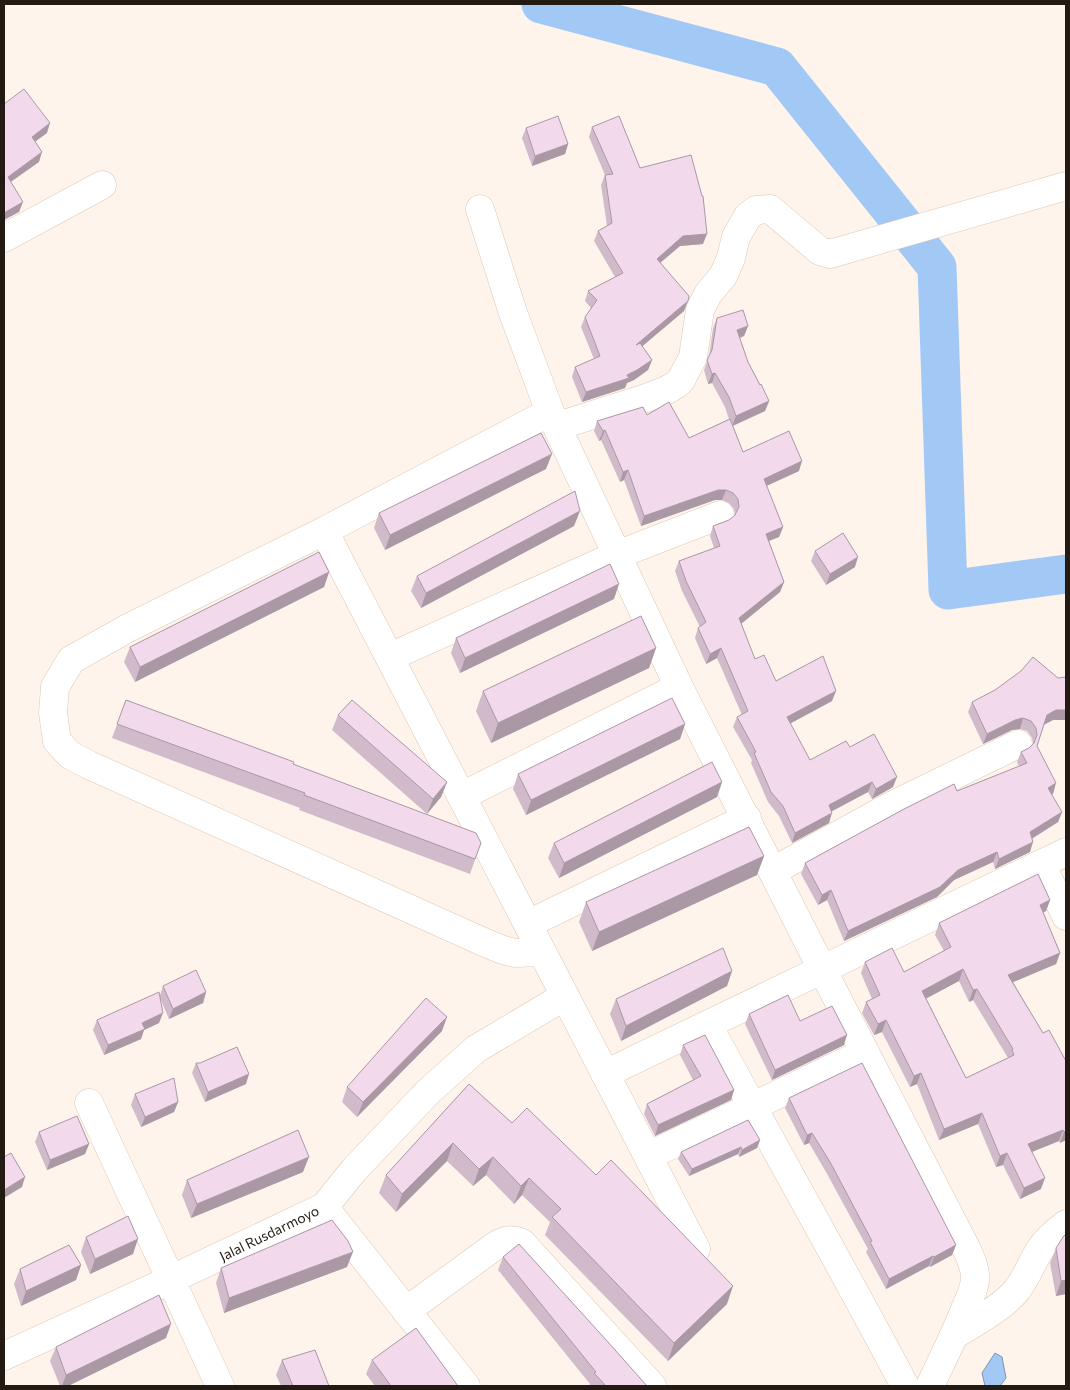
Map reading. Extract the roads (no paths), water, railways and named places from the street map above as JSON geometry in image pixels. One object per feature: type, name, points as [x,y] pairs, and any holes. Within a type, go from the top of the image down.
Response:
[{"type":"street","points":[[4,238],[102,185]]},
{"type":"street","points":[[542,952],[515,953],[488,944],[70,755],[57,741],[53,712],[56,687],[71,660],[130,627],[554,419],[646,398],[677,384],[693,356],[700,310],[708,294],[723,276],[731,258],[736,237],[748,216],[756,210],[770,209],[820,251],[830,254],[1066,186]]},
{"type":"street","points":[[480,208],[513,313],[554,419],[617,555],[679,686],[973,1264],[976,1278],[972,1291],[956,1334],[930,1386]]},
{"type":"street","points":[[390,657],[617,555],[720,515]]},
{"type":"street","points":[[324,531],[696,1249]]},
{"type":"street","points":[[462,796],[679,686]]},
{"type":"street","points":[[772,871],[893,805],[1018,744]]},
{"type":"street","points":[[528,924],[746,818]]},
{"type":"street","points":[[605,1074],[1066,852]]},
{"type":"street","points":[[1041,864],[1066,916]]},
{"type":"street","name":"Jalal Rusdarmoyo","points":[[4,1356],[324,1207],[354,1170],[428,1092],[476,1049],[564,996]]},
{"type":"street","points":[[708,1025],[752,1108],[864,1307],[905,1386]]},
{"type":"street","points":[[648,1156],[752,1108],[865,1052]]},
{"type":"street","points":[[89,1103],[220,1386]]},
{"type":"street","points":[[324,1207],[466,1386]]},
{"type":"street","points":[[956,1334],[974,1324],[1014,1293],[1027,1276],[1042,1246],[1066,1224]]},
{"type":"street","points":[[406,1311],[495,1246],[505,1240],[517,1241],[522,1243],[652,1386]]},
{"type":"water","points":[[995,1353],[1002,1357],[1006,1378],[1000,1386],[985,1386],[982,1373]]},
{"type":"waterway","points":[[541,4],[777,67],[937,267],[948,590],[1066,574]]}]
